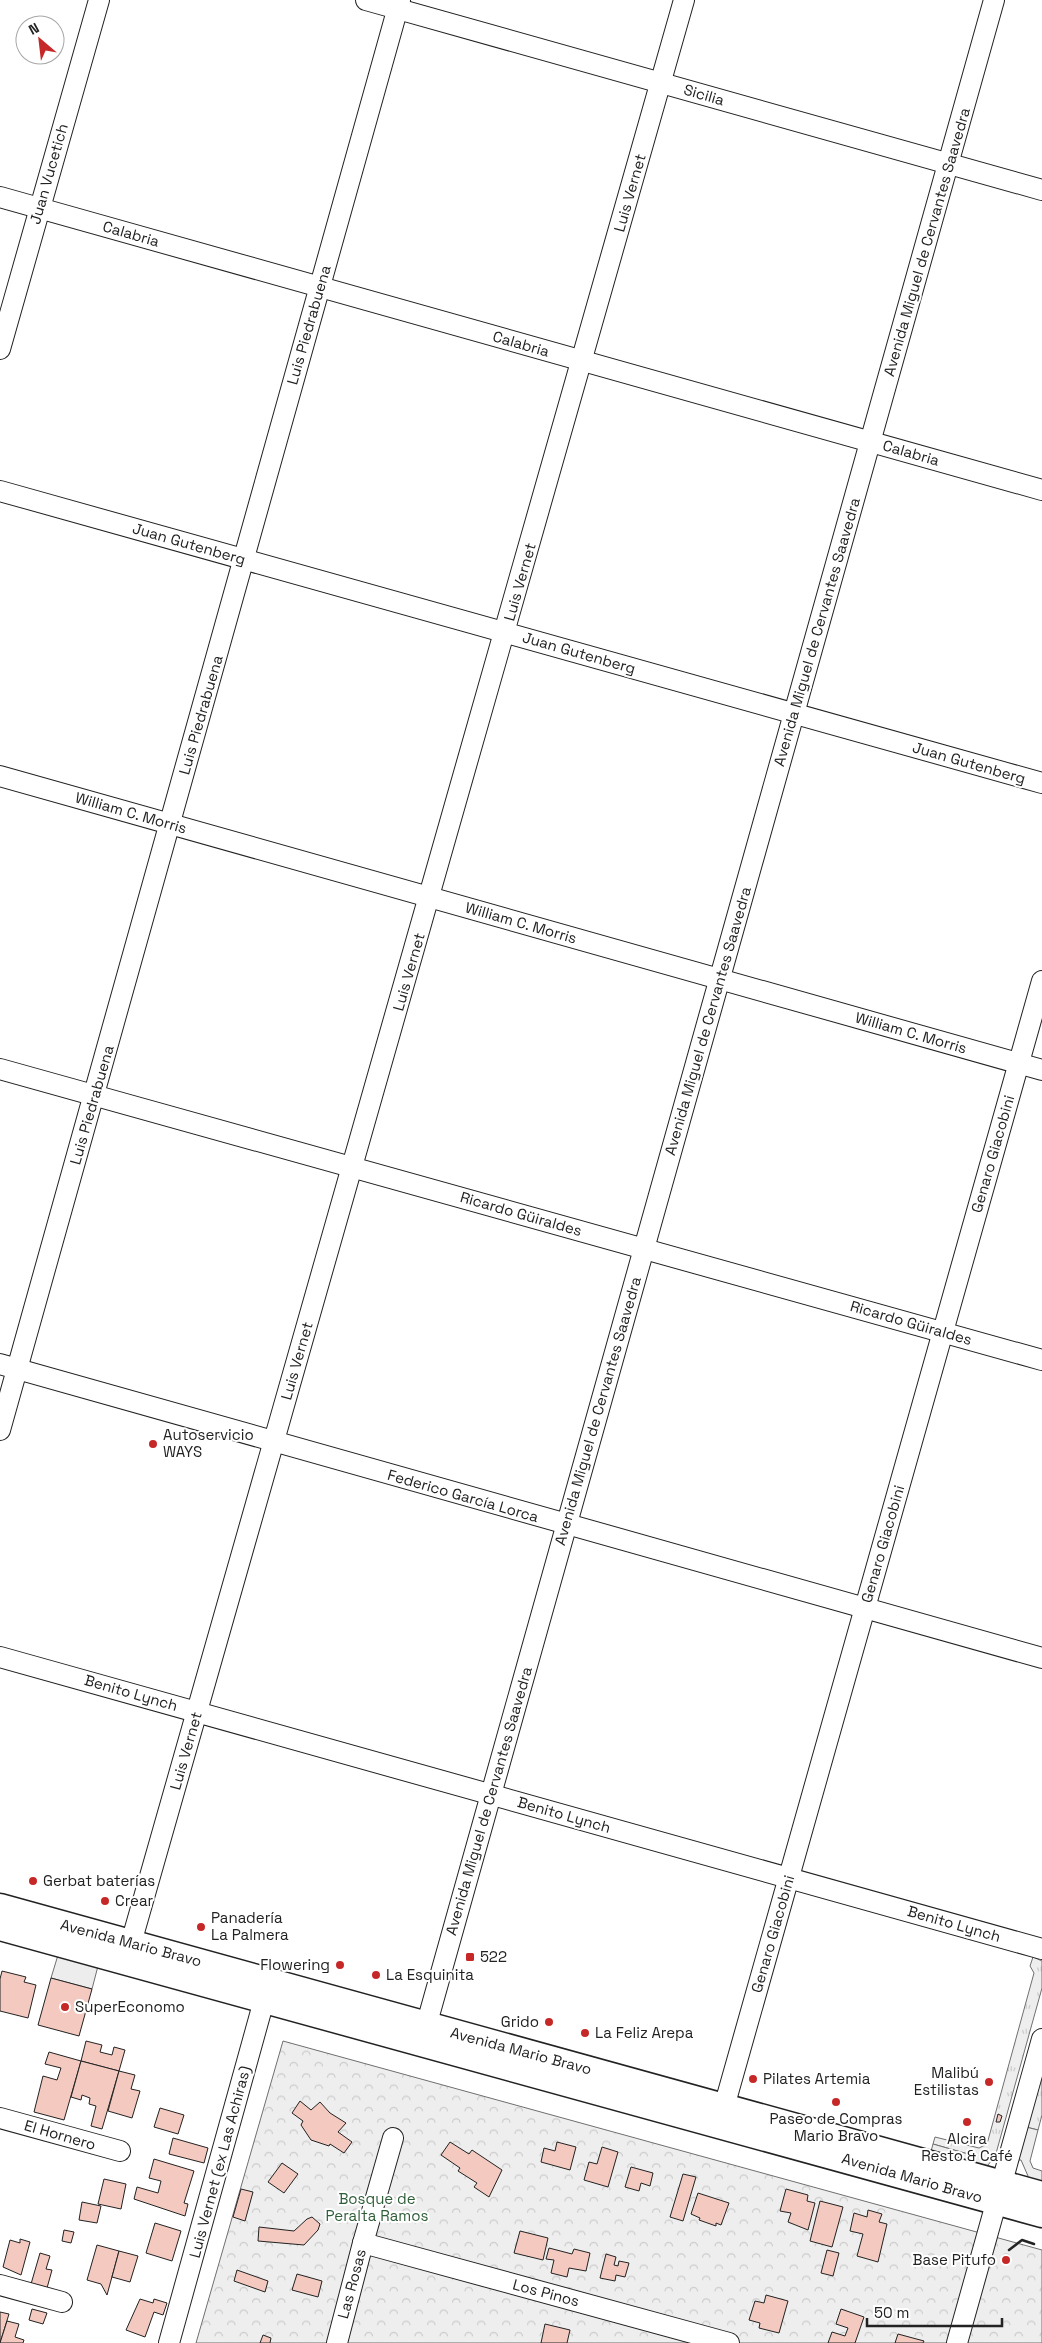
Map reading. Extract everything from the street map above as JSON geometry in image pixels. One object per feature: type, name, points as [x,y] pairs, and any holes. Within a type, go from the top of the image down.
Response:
[{"type":"main road","name":"Avenida Mario Bravo","points":[[0,1907],[131,1943],[267,1991]]},
{"type":"main road","name":"Avenida Mario Bravo","points":[[0,1928],[267,1991],[1000,2193],[1042,2195]]},
{"type":"main road","name":"Avenida Mario Bravo","points":[[424,2034],[724,2107],[1000,2193],[1042,2214]]},
{"type":"street","name":"Juan Vucetich","points":[[0,349],[99,0]]},
{"type":"street","name":"Sicilia","points":[[366,0],[399,4],[661,83],[1042,190]]},
{"type":"street","name":"Luis Vernet","points":[[131,1943],[583,361],[684,0]]},
{"type":"street","name":"Avenida Miguel de Cervantes Saavedra","points":[[424,2034],[994,0]]},
{"type":"street","name":"Luis Piedrabuena","points":[[0,1430],[9,1367],[94,1095],[399,4]]},
{"type":"street","name":"Calabria","points":[[0,197],[1042,490]]},
{"type":"street","name":"Juan Gutenberg","points":[[0,491],[1042,783]]},
{"type":"street","name":"William C. Morris","points":[[0,776],[1042,1070]]},
{"type":"street","name":"Genaro Giacobini","points":[[724,2107],[1042,981]]},
{"type":"street","name":"Ricardo Güiraldes","points":[[0,1069],[1042,1360]]},
{"type":"street","name":"Federico García Lorca","points":[[9,1367],[1042,1658]]},
{"type":"street","name":"Benito Lynch","points":[[0,1657],[1042,1949]]},
{"type":"street","name":"Luis Vernet (ex Las Achiras)","points":[[169,2343],[267,1991]]},
{"type":"street","points":[[957,2343],[1042,2039]]},
{"type":"street","name":"El Hornero","points":[[0,2118],[120,2152]]},
{"type":"street","name":"Las Rosas","points":[[337,2343],[362,2243],[394,2138]]},
{"type":"street","name":"Los Pinos","points":[[362,2243],[729,2343]]},
{"type":"street","points":[[0,2285],[62,2302]]},
{"type":"green space","points":[[1033,1957],[1042,1961],[1042,1988],[995,2157],[987,2166],[965,2165],[968,2154],[933,2144],[935,2137],[979,2148],[987,2144],[1034,1973],[1030,1966]]},
{"type":"green space","name":"Bosque de Peralta Ramos","points":[[283,2041],[1042,2250],[1042,2343],[196,2343]]},
{"type":"green space","points":[[1042,2069],[1042,2115],[1038,2130],[1026,2127]]},
{"type":"shaded area","points":[[58,1955],[98,1966],[92,1989],[51,1978]]},
{"type":"shaded area","points":[[1026,2127],[1038,2130],[1030,2161],[1033,2168],[1042,2171],[1042,2185],[1026,2181],[1028,2176],[1021,2160],[1017,2160]]},
{"type":"shaded area","points":[[933,2144],[968,2154],[965,2165],[930,2155]]},
{"type":"building","points":[[2,1971],[26,1977],[24,1982],[36,1985],[28,2018],[0,2011],[0,1979]]},
{"type":"building","name":"SuperEconomo","points":[[51,1978],[92,1989],[79,2036],[38,2025]]},
{"type":"building","points":[[86,2041],[102,2045],[100,2052],[112,2055],[114,2047],[125,2050],[119,2071],[81,2061]]},
{"type":"building","points":[[49,2052],[81,2061],[64,2120],[34,2112],[43,2076],[57,2080],[61,2068],[45,2064]]},
{"type":"building","points":[[81,2061],[119,2071],[102,2129],[91,2126],[96,2106],[89,2104],[90,2098],[82,2095],[81,2100],[71,2097]]},
{"type":"building","points":[[119,2071],[135,2075],[131,2089],[140,2091],[132,2118],[108,2111]]},
{"type":"building","points":[[300,2101],[311,2110],[320,2102],[330,2113],[346,2123],[338,2132],[352,2142],[344,2153],[330,2144],[329,2146],[311,2140],[301,2125],[303,2121],[292,2113]]},
{"type":"building","points":[[160,2108],[184,2115],[178,2134],[154,2127]]},
{"type":"building","points":[[998,2114],[1002,2116],[1000,2122],[996,2122]]},
{"type":"building","points":[[173,2138],[208,2148],[204,2163],[169,2154]]},
{"type":"building","points":[[450,2142],[469,2154],[472,2150],[502,2170],[489,2197],[474,2187],[477,2183],[458,2171],[460,2168],[441,2155]]},
{"type":"building","points":[[557,2142],[576,2147],[570,2170],[541,2162],[544,2148],[555,2151]]},
{"type":"building","points":[[602,2147],[618,2152],[608,2187],[584,2180],[589,2162],[597,2164]]},
{"type":"building","points":[[154,2159],[194,2171],[184,2203],[188,2204],[185,2216],[134,2199],[137,2187],[158,2193],[161,2181],[149,2178]]},
{"type":"building","points":[[282,2163],[298,2174],[284,2193],[268,2182]]},
{"type":"building","points":[[631,2167],[653,2173],[650,2186],[641,2183],[639,2191],[625,2187]]},
{"type":"building","points":[[683,2174],[696,2177],[683,2221],[670,2217]]},
{"type":"building","points":[[104,2179],[126,2184],[121,2209],[98,2204]]},
{"type":"building","points":[[241,2189],[253,2192],[245,2221],[233,2217]]},
{"type":"building","points":[[786,2189],[808,2195],[807,2201],[815,2203],[808,2230],[788,2222],[791,2213],[780,2211]]},
{"type":"building","points":[[698,2193],[729,2203],[721,2225],[716,2223],[716,2226],[699,2220],[700,2218],[691,2214]]},
{"type":"building","points":[[820,2201],[843,2207],[832,2247],[810,2241]]},
{"type":"building","points":[[82,2202],[101,2206],[97,2223],[79,2220]]},
{"type":"building","points":[[868,2210],[882,2214],[879,2222],[887,2224],[878,2262],[857,2256],[863,2234],[850,2231],[854,2213],[867,2217]]},
{"type":"building","points":[[312,2217],[320,2224],[318,2230],[304,2245],[258,2241],[259,2227],[294,2231]]},
{"type":"building","points":[[155,2223],[181,2231],[172,2261],[146,2253]]},
{"type":"building","points":[[64,2230],[74,2232],[71,2243],[62,2241]]},
{"type":"building","points":[[520,2231],[548,2238],[543,2260],[514,2253]]},
{"type":"building","points":[[20,2239],[30,2242],[21,2275],[3,2267],[10,2240],[20,2243]]},
{"type":"building","points":[[97,2245],[119,2251],[107,2295],[101,2284],[87,2280]]},
{"type":"building","points":[[549,2248],[572,2254],[574,2249],[590,2253],[586,2271],[569,2268],[567,2277],[551,2273],[554,2260],[546,2259]]},
{"type":"building","points":[[827,2250],[839,2253],[833,2276],[821,2273]]},
{"type":"building","points":[[119,2251],[138,2256],[130,2282],[112,2277]]},
{"type":"building","points":[[40,2253],[50,2256],[46,2269],[52,2270],[47,2288],[31,2284]]},
{"type":"building","points":[[606,2254],[616,2257],[614,2265],[618,2266],[619,2261],[629,2263],[625,2277],[616,2275],[615,2281],[600,2278]]},
{"type":"building","points":[[237,2270],[268,2281],[265,2292],[234,2281]]},
{"type":"building","points":[[297,2274],[322,2281],[318,2297],[292,2290]]},
{"type":"building","points":[[766,2295],[788,2301],[779,2333],[759,2328],[760,2323],[749,2320],[755,2301],[764,2303]]},
{"type":"building","points":[[140,2299],[153,2303],[154,2299],[167,2303],[163,2315],[154,2312],[145,2337],[126,2330]]},
{"type":"building","points":[[32,2309],[47,2313],[43,2324],[29,2320]]},
{"type":"building","points":[[841,2309],[864,2317],[855,2343],[828,2343],[832,2332],[845,2336],[848,2328],[836,2324]]},
{"type":"building","points":[[0,2312],[9,2314],[0,2343]]},
{"type":"building","points":[[7,2321],[19,2324],[15,2337],[24,2340],[23,2343],[0,2343]]},
{"type":"building","points":[[545,2324],[570,2330],[567,2343],[541,2343]]},
{"type":"building","points":[[898,2334],[924,2341],[923,2343],[895,2343]]},
{"type":"building","points":[[263,2335],[271,2338],[270,2343],[260,2343]]},
{"type":"wall","points":[[1009,2250],[1022,2240],[1034,2244]]},
{"type":"place","name":"Autoservicio WAYS","points":[[153,1444]]},
{"type":"place","name":"Gerbat baterías","points":[[33,1881]]},
{"type":"place","name":"Crear","points":[[105,1901]]},
{"type":"place","name":"Panadería La Palmera","points":[[201,1927]]},
{"type":"place","name":"522","points":[[470,1957]]},
{"type":"place","name":"Flowering","points":[[340,1965]]},
{"type":"place","name":"La Esquinita","points":[[376,1975]]},
{"type":"place","name":"SuperEconomo","points":[[65,2007]]},
{"type":"place","name":"Grido","points":[[549,2022]]},
{"type":"place","name":"La Feliz Arepa","points":[[585,2033]]},
{"type":"place","name":"Pilates Artemia","points":[[753,2079]]},
{"type":"place","name":"Malibú Estilistas","points":[[989,2082]]},
{"type":"place","name":"Paseo de Compras Mario Bravo","points":[[836,2102]]},
{"type":"place","name":"Alcira Resto & Café","points":[[967,2122]]},
{"type":"place","name":"Base Pitufo","points":[[1006,2260]]}]
